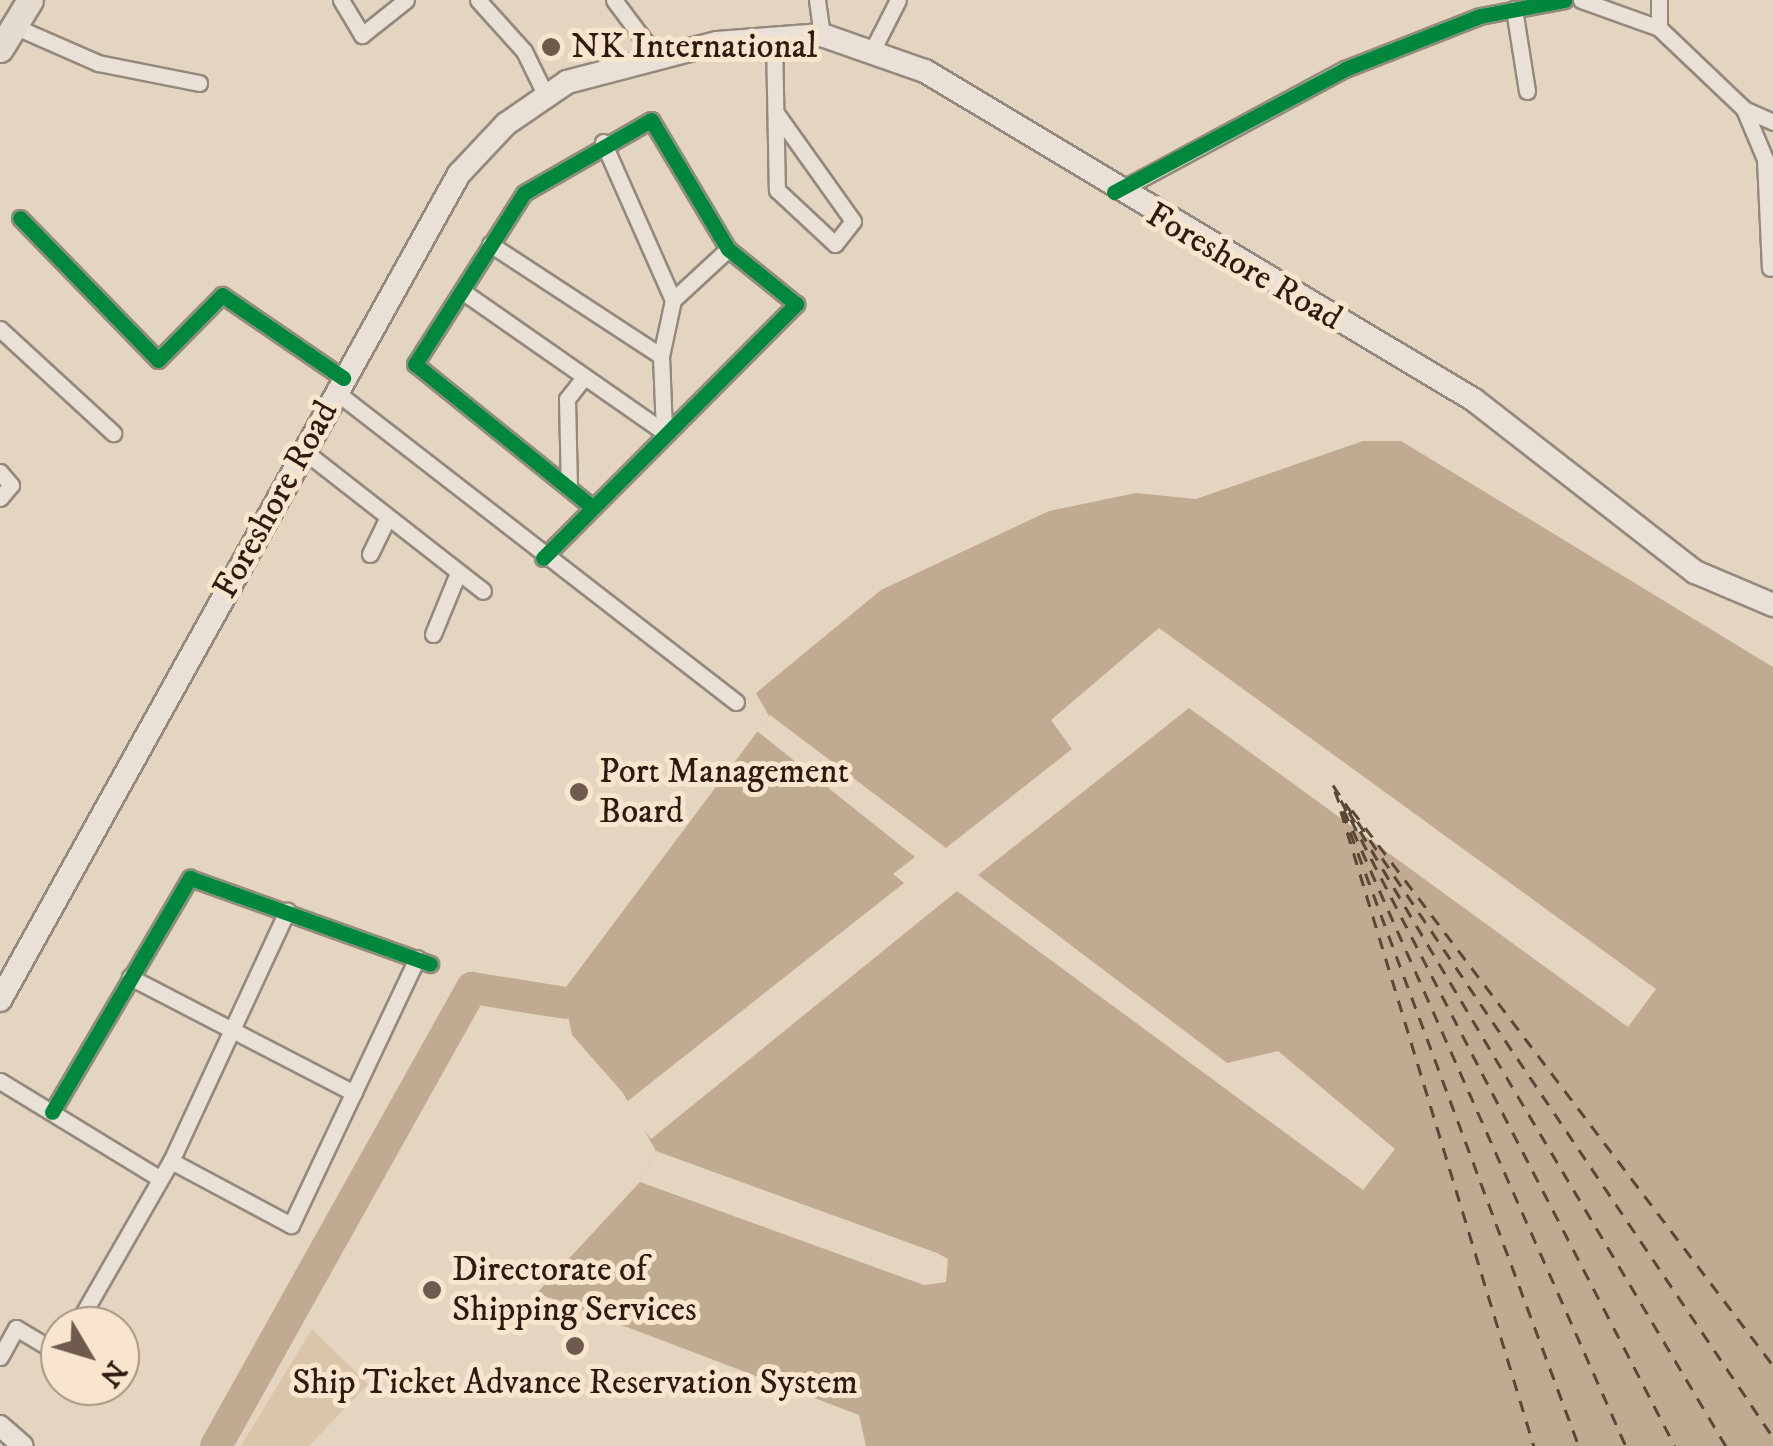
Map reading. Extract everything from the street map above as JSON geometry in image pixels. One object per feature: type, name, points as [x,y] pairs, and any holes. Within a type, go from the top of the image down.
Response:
[{"type":"main road","points":[[6,39],[30,0]]},
{"type":"main road","name":"Foreshore Road","points":[[0,1000],[459,174],[546,96],[658,58],[774,39],[822,36],[925,70],[1114,192],[1474,400],[1695,572],[1773,605]]},
{"type":"street","points":[[340,0],[362,36],[406,0]]},
{"type":"street","points":[[478,0],[524,51],[546,96]]},
{"type":"street","points":[[614,0],[658,58]]},
{"type":"street","points":[[816,0],[822,36]]},
{"type":"street","points":[[872,51],[898,0]]},
{"type":"street","points":[[1114,192],[1344,70],[1483,8],[1514,10],[1565,0]]},
{"type":"street","points":[[1581,0],[1659,28],[1744,109],[1773,122]]},
{"type":"street","points":[[1659,0],[1659,28]]},
{"type":"street","points":[[1514,10],[1527,91]]},
{"type":"street","points":[[6,39],[198,83]]},
{"type":"street","points":[[774,39],[777,190],[835,244],[854,221],[776,112]]},
{"type":"street","points":[[1744,109],[1765,159],[1770,268]]},
{"type":"street","points":[[544,558],[590,505],[796,304],[728,248],[651,120],[602,142],[524,193],[415,364],[590,505]]},
{"type":"street","points":[[602,142],[673,300]]},
{"type":"street","points":[[20,218],[158,360],[222,295],[339,385],[544,558],[736,702]]},
{"type":"street","points":[[490,244],[661,356]]},
{"type":"street","points":[[664,432],[661,356],[673,300],[728,248]]},
{"type":"street","points":[[462,291],[664,432]]},
{"type":"street","points":[[0,329],[112,433]]},
{"type":"street","points":[[570,488],[567,400],[584,377]]},
{"type":"street","points":[[304,452],[483,591]]},
{"type":"street","points":[[0,472],[11,485],[0,498]]},
{"type":"street","points":[[370,554],[388,517]]},
{"type":"street","points":[[433,634],[458,573]]},
{"type":"street","points":[[52,1112],[190,878],[424,961],[354,1092],[291,1225],[171,1161]]},
{"type":"street","points":[[87,1306],[157,1177],[171,1161],[287,910]]},
{"type":"street","points":[[130,977],[354,1092]]},
{"type":"street","points":[[0,1081],[157,1177]]},
{"type":"street","points":[[0,1357],[16,1328],[40,1342]]},
{"type":"street","points":[[0,1426],[23,1446]]},
{"type":"shaded area","points":[[1363,441],[1401,441],[1773,667],[1773,1446],[866,1446],[859,1415],[537,1293],[640,1182],[656,1151],[623,1093],[572,1035],[563,991],[769,716],[756,693],[881,590],[1049,511],[1136,493],[1196,499]]},
{"type":"shaded area","points":[[312,1329],[368,1384],[309,1446],[241,1446]]},
{"type":"pier","points":[[1159,628],[1656,989],[1628,1027],[1189,708],[978,875],[1227,1063],[1278,1051],[1395,1149],[1363,1190],[957,891],[651,1139],[624,1104],[904,883],[893,874],[915,857],[757,731],[770,715],[946,848],[1072,749],[1051,720]]},
{"type":"pier","points":[[656,1151],[937,1253],[948,1259],[946,1282],[924,1285],[640,1182]]},
{"type":"waterway","points":[[216,1446],[472,988],[566,1003]]},
{"type":"ferry route","points":[[1333,785],[1773,1437]]},
{"type":"ferry route","points":[[1335,791],[1579,1446]]},
{"type":"ferry route","points":[[1341,800],[1675,1446]]},
{"type":"ferry route","points":[[1344,810],[1626,1446]]},
{"type":"ferry route","points":[[1352,810],[1773,1365]]},
{"type":"ferry route","points":[[1341,811],[1534,1446]]},
{"type":"ferry route","points":[[1349,812],[1726,1446]]},
{"type":"cycle path","points":[[1114,192],[1345,69],[1480,16],[1565,0]]},
{"type":"cycle path","points":[[543,558],[796,304],[728,249],[651,120],[524,193],[415,364],[590,505]]},
{"type":"cycle path","points":[[20,218],[158,360],[222,295],[343,378]]},
{"type":"cycle path","points":[[52,1112],[190,878],[430,964]]},
{"type":"place","name":"NK International","points":[[551,47]]},
{"type":"place","name":"Port Management Board","points":[[579,792]]},
{"type":"place","name":"Directorate of Shipping Services","points":[[432,1290]]},
{"type":"place","name":"Ship Ticket Advance Reservation System","points":[[575,1346]]}]
